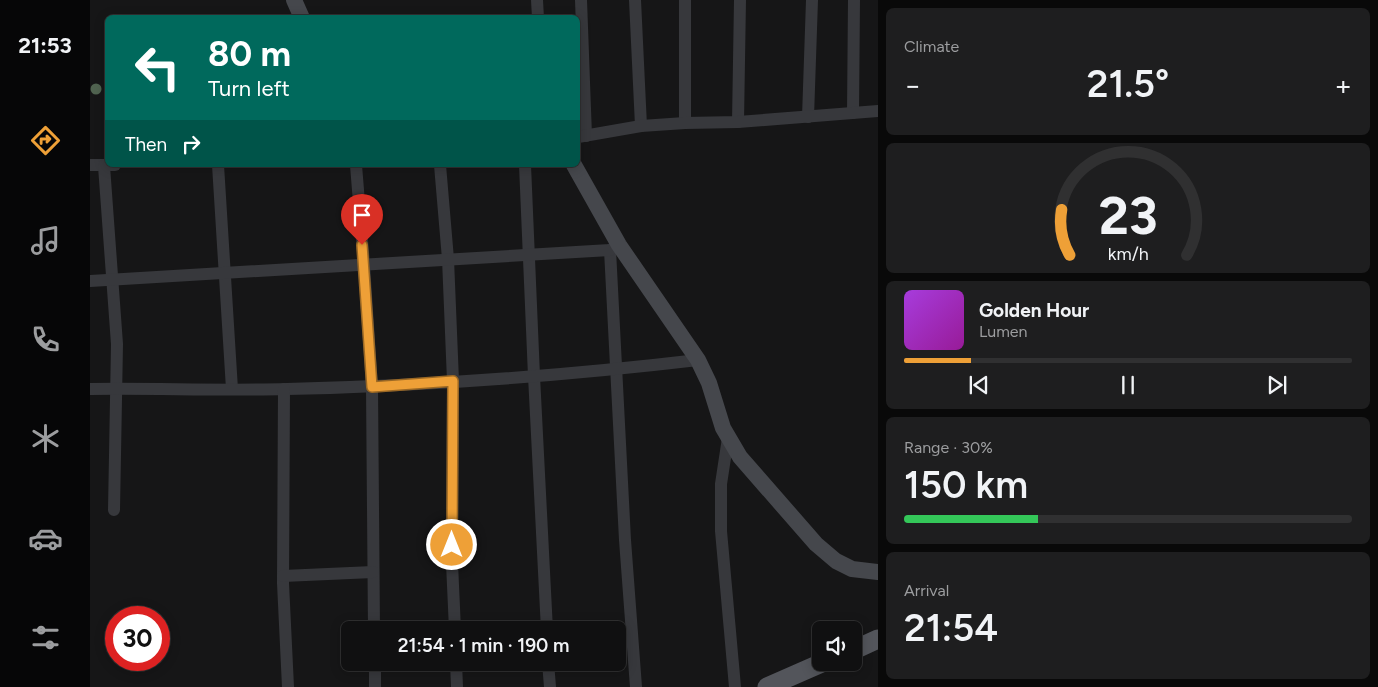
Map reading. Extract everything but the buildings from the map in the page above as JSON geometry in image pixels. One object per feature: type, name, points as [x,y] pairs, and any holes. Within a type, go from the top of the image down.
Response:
[{"type":"main road","points":[[294,0],[301,15]]},
{"type":"main road","points":[[575,167],[615,248],[698,360],[709,383],[728,438],[740,457],[816,544],[836,560],[852,569],[878,572]]},
{"type":"main road","points":[[862,646],[878,639]]},
{"type":"main road","points":[[767,687],[812,667]]},
{"type":"street","points":[[537,0],[538,15]]},
{"type":"street","points":[[580,0],[582,136],[641,126],[738,122],[878,111]]},
{"type":"street","points":[[635,0],[641,126]]},
{"type":"street","points":[[685,0],[685,123]]},
{"type":"street","points":[[738,122],[740,0]]},
{"type":"street","points":[[808,117],[812,0]]},
{"type":"street","points":[[853,114],[854,0]]},
{"type":"street","points":[[90,165],[105,165]]},
{"type":"street","points":[[109,167],[112,281],[117,344],[114,510]]},
{"type":"street","points":[[218,167],[232,389]]},
{"type":"street","points":[[356,167],[372,387],[374,621]]},
{"type":"street","points":[[440,167],[448,259],[453,381],[452,563],[455,621]]},
{"type":"street","points":[[525,167],[547,621]]},
{"type":"street","points":[[90,281],[448,259],[529,256],[615,248],[617,370],[625,540],[636,687]]},
{"type":"street","points":[[90,388],[284,389],[372,387],[617,370],[698,360]]},
{"type":"street","points":[[284,389],[283,576],[288,687]]},
{"type":"street","points":[[728,438],[721,484],[721,531],[735,687]]},
{"type":"street","points":[[283,576],[373,572]]},
{"type":"street","points":[[375,671],[375,687]]},
{"type":"street","points":[[456,671],[457,687]]},
{"type":"street","points":[[549,671],[550,687]]},
{"type":"route","points":[[362,245],[372,387],[453,381],[452,545]]}]
